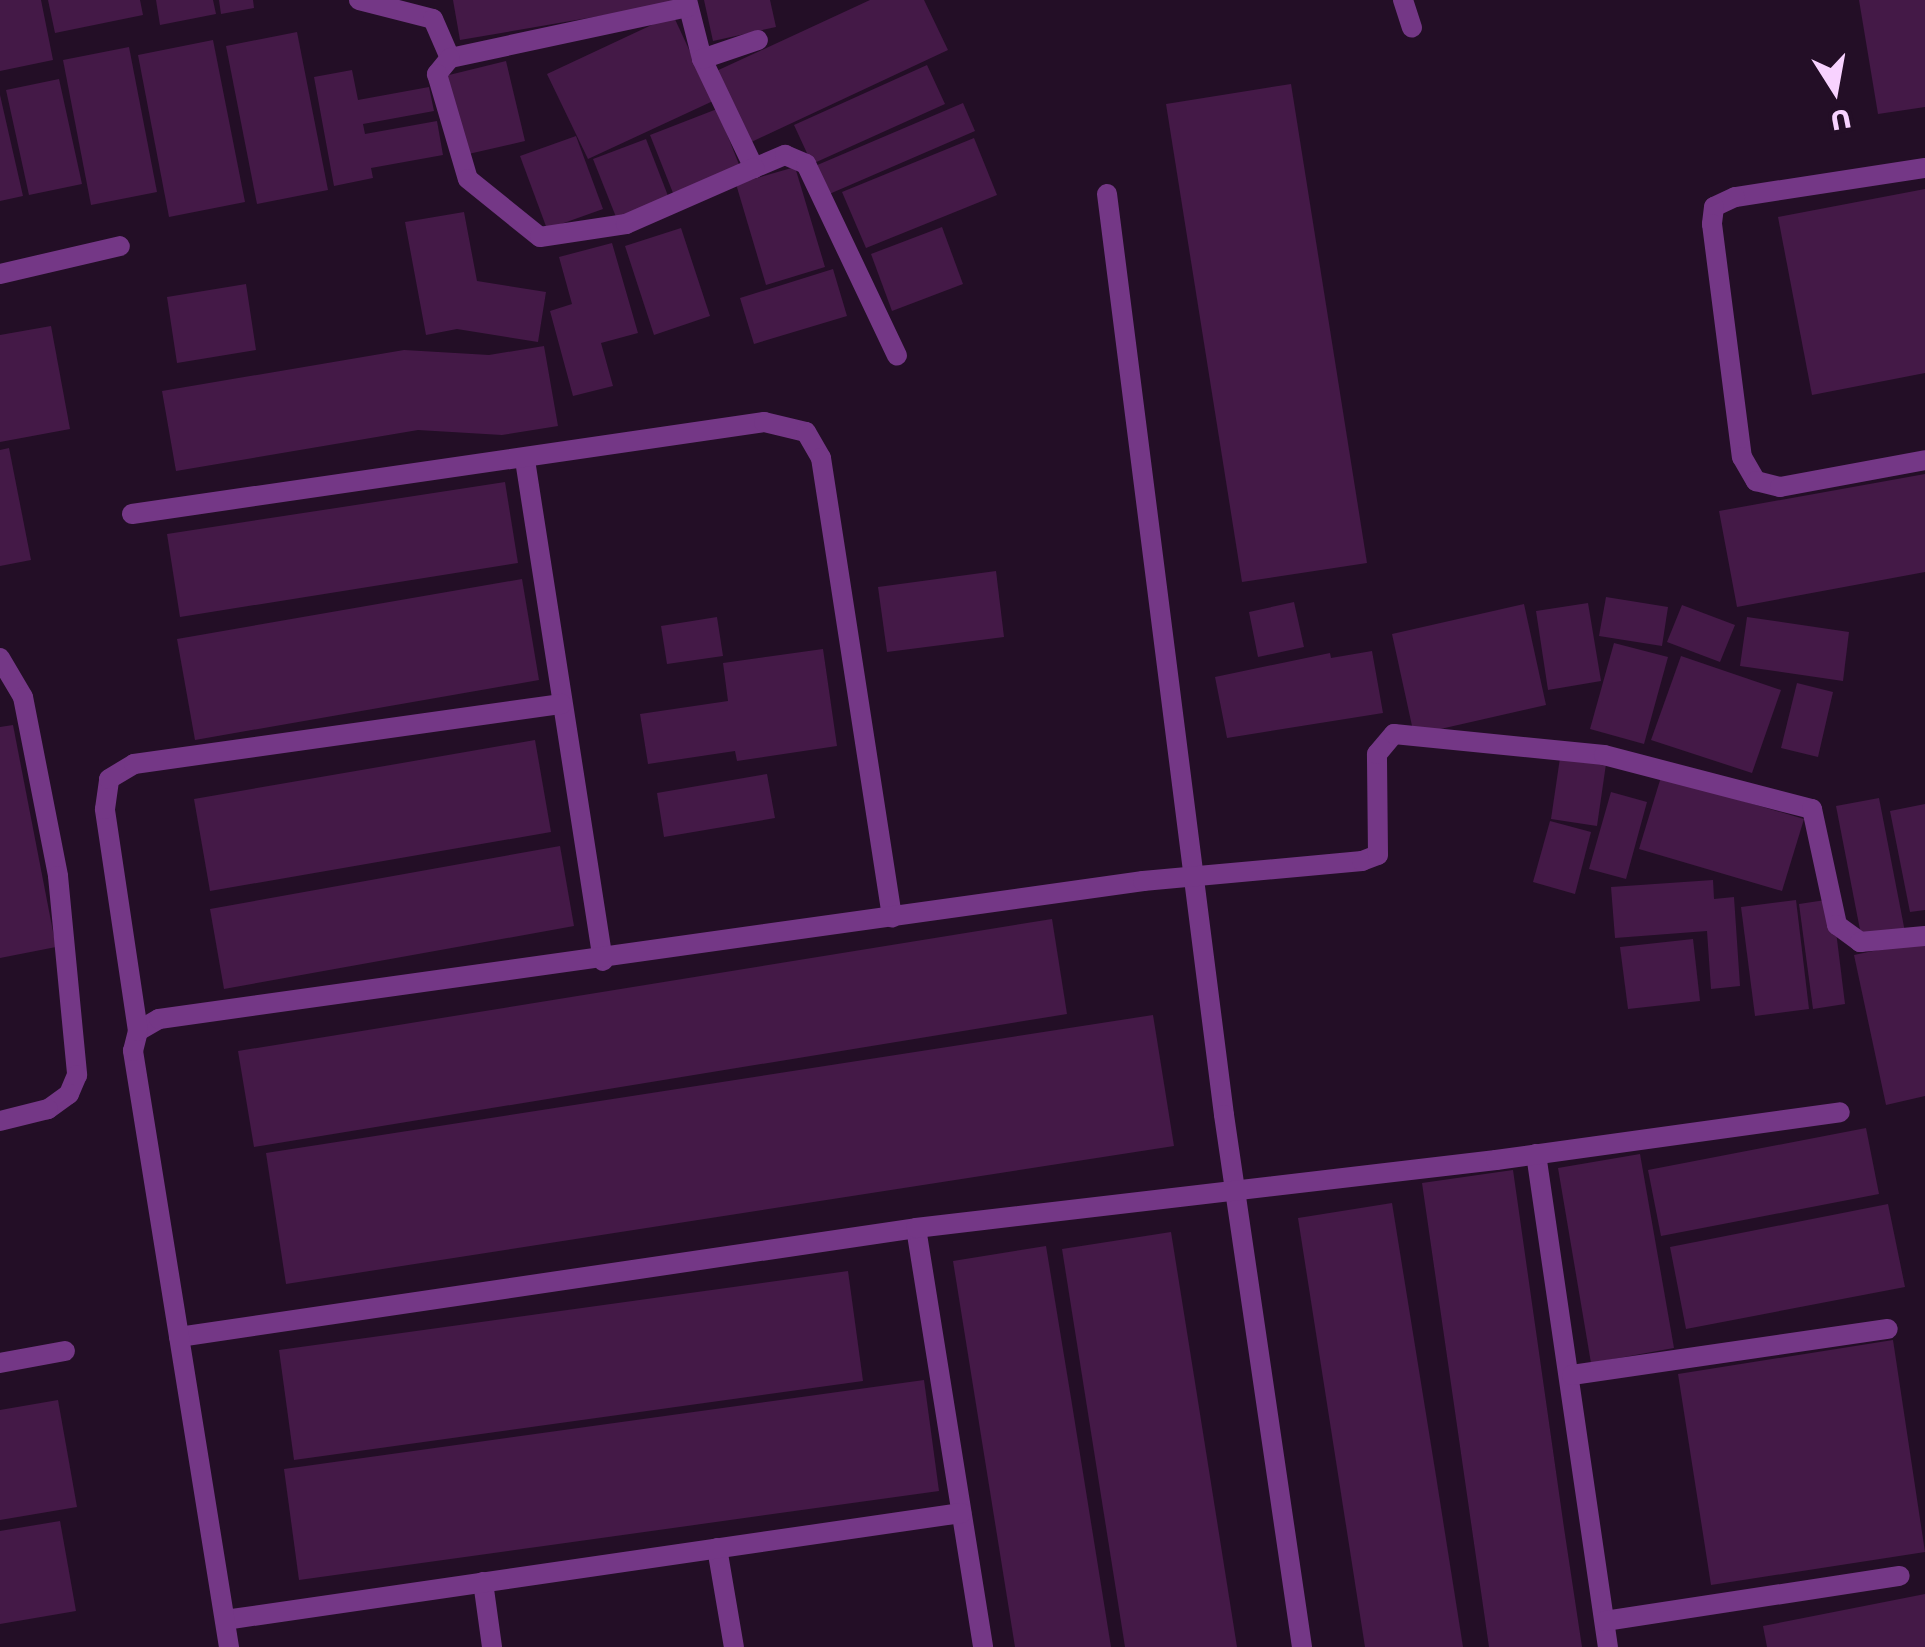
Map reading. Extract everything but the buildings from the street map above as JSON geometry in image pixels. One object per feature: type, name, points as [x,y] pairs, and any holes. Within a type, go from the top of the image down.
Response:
[{"type":"street","points":[[359,0],[432,19],[450,58]]},
{"type":"street","points":[[1403,0],[1412,28]]},
{"type":"street","points":[[754,168],[702,59],[688,4],[450,58],[437,74],[468,179],[540,238],[626,224],[786,156],[806,164],[896,356]]},
{"type":"street","points":[[702,59],[758,40]]},
{"type":"street","points":[[1925,168],[1735,196],[1714,207],[1712,224],[1742,457],[1756,481],[1780,487],[1925,460]]},
{"type":"street","points":[[1107,194],[1195,878],[1302,1647]]},
{"type":"street","points":[[0,274],[120,246]]},
{"type":"street","points":[[132,514],[524,460],[764,422],[806,432],[820,458],[892,918]]},
{"type":"street","points":[[524,460],[603,961]]},
{"type":"street","points":[[0,658],[23,697],[38,767],[74,989],[76,1075],[69,1094],[48,1109],[0,1120]]},
{"type":"street","points":[[229,1647],[133,1051],[138,1031],[105,810],[108,779],[134,764],[562,704]]},
{"type":"street","points":[[138,1031],[159,1019],[1378,855],[1376,754],[1394,734],[1604,754],[1812,809],[1837,925],[1860,942],[1925,936]]},
{"type":"street","points":[[179,1337],[916,1228],[1536,1154],[1840,1112]]},
{"type":"street","points":[[1536,1154],[1572,1374],[1608,1647]]},
{"type":"street","points":[[916,1228],[983,1647]]},
{"type":"street","points":[[1572,1374],[1888,1329]]},
{"type":"street","points":[[0,1363],[65,1351]]},
{"type":"street","points":[[225,1620],[961,1513]]},
{"type":"street","points":[[717,1548],[734,1647]]},
{"type":"street","points":[[1605,1621],[1900,1576]]},
{"type":"street","points":[[483,1582],[492,1647]]}]
